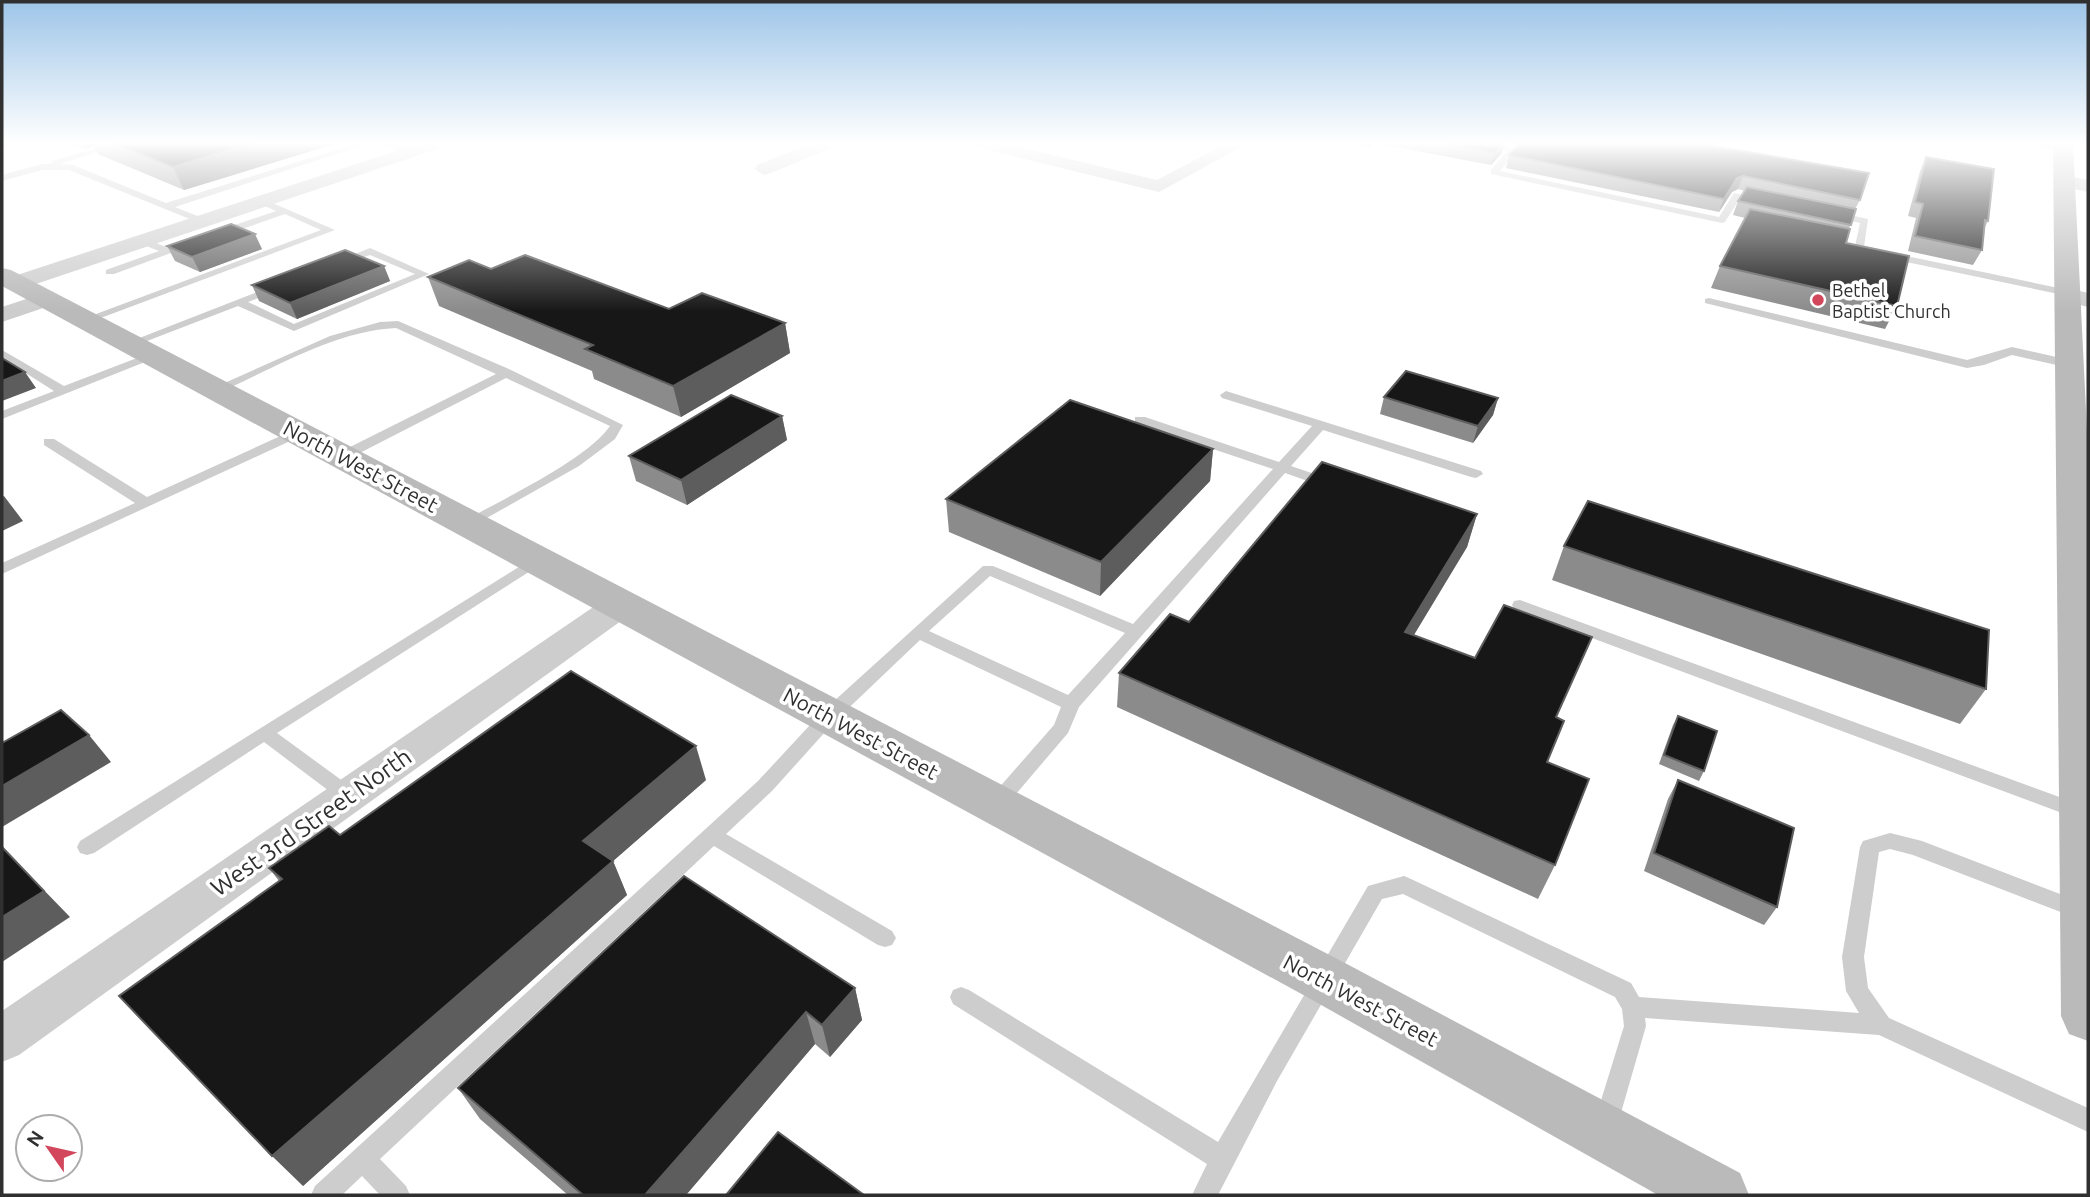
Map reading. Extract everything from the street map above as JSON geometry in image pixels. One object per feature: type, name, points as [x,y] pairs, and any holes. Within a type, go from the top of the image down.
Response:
[{"type":"main road","points":[[2069,200],[2075,296],[2070,364],[2081,551],[2082,813],[2088,1016]]},
{"type":"main road","name":"North West Street","points":[[16,293],[86,320],[217,389],[1326,980],[1718,1195]]},
{"type":"street","points":[[16,293],[143,241],[264,200]]},
{"type":"street","name":"West 3rd Street North","points":[[2,1039],[620,605]]},
{"type":"lane","points":[[152,200],[202,221]]},
{"type":"lane","points":[[167,206],[186,200]]},
{"type":"lane","points":[[1626,200],[1736,223]]},
{"type":"lane","points":[[1722,220],[1734,200]]},
{"type":"lane","points":[[1760,200],[1775,203]]},
{"type":"lane","points":[[86,320],[330,230],[261,201]]},
{"type":"lane","points":[[110,272],[285,211]]},
{"type":"lane","points":[[1827,213],[1865,221],[1858,249]]},
{"type":"lane","points":[[143,241],[168,251]]},
{"type":"lane","points":[[1845,246],[2075,296]]},
{"type":"lane","points":[[238,302],[294,328],[424,274],[370,251],[322,270]]},
{"type":"lane","points":[[2,415],[63,391],[238,302],[286,284]]},
{"type":"lane","points":[[1709,301],[1967,364],[1982,364],[2003,352],[2012,351],[2070,364]]},
{"type":"lane","points":[[217,389],[360,329],[388,323],[398,324],[617,425],[615,432],[578,461],[469,524]]},
{"type":"lane","points":[[2,353],[63,391]]},
{"type":"lane","points":[[343,456],[507,373]]},
{"type":"lane","points":[[1226,395],[1476,474]]},
{"type":"lane","points":[[1140,420],[1345,489]]},
{"type":"lane","points":[[996,805],[1062,728],[1072,704],[1320,425]]},
{"type":"lane","points":[[2,569],[298,432]]},
{"type":"lane","points":[[49,442],[146,503]]},
{"type":"lane","points":[[87,847],[538,560]]},
{"type":"lane","points":[[324,1195],[765,786],[829,716],[988,569],[1136,631]]},
{"type":"lane","points":[[1520,605],[2082,813]]},
{"type":"lane","points":[[918,632],[1072,704]]},
{"type":"lane","points":[[264,733],[348,796]]},
{"type":"lane","points":[[712,835],[885,938]]},
{"type":"lane","points":[[1881,1025],[1857,991],[1853,957],[1870,847],[1890,841],[1915,847],[2086,913]]},
{"type":"lane","points":[[1205,1195],[1269,1073],[1376,892],[1404,885],[1623,990],[1633,1007],[1635,1026],[1604,1132]]},
{"type":"lane","points":[[961,998],[1222,1159]]},
{"type":"lane","points":[[1633,1007],[1881,1025],[2088,1120]]},
{"type":"lane","points":[[363,1159],[397,1195]]},
{"type":"building","points":[[1811,200],[1856,209],[1851,225],[1738,201]]},
{"type":"building","points":[[1916,200],[1990,200],[1982,250],[1915,236],[1923,204],[1915,202]]},
{"type":"building","points":[[1750,209],[1850,229],[1846,243],[1909,256],[1897,306],[1720,266]]},
{"type":"building","points":[[231,224],[255,234],[192,257],[167,246]]},
{"type":"building","points":[[345,250],[384,266],[290,303],[252,285]]},
{"type":"building","points":[[525,255],[669,309],[702,293],[785,323],[673,386],[585,349],[593,345],[428,277],[469,260],[491,269]]},
{"type":"building","points":[[2,358],[25,372],[2,381]]},
{"type":"building","points":[[1406,371],[1498,398],[1478,426],[1384,397]]},
{"type":"building","points":[[731,395],[782,416],[681,480],[629,456]]},
{"type":"building","points":[[1070,400],[1213,449],[1101,562],[946,499]]},
{"type":"building","points":[[1322,462],[1477,514],[1405,632],[1475,658],[1504,605],[1592,637],[1556,717],[1564,721],[1547,762],[1589,779],[1555,865],[1119,673],[1170,614],[1189,622]]},
{"type":"building","points":[[1588,501],[1989,630],[1986,689],[1564,546]]},
{"type":"building","points":[[571,671],[696,746],[583,841],[613,861],[272,1156],[119,996],[282,879],[269,868],[329,826],[340,835]]},
{"type":"building","points":[[61,710],[89,735],[2,786],[2,743]]},
{"type":"building","points":[[1678,716],[1717,731],[1704,771],[1664,755]]},
{"type":"building","points":[[1678,780],[1794,828],[1777,907],[1654,853]]},
{"type":"building","points":[[2,847],[44,891],[2,917]]},
{"type":"building","points":[[684,876],[855,988],[822,1025],[806,1012],[645,1195],[583,1195],[458,1088]]},
{"type":"building","points":[[778,1132],[864,1195],[726,1195]]},
{"type":"place","name":"Bethel Baptist Church","points":[[1818,300]]}]
